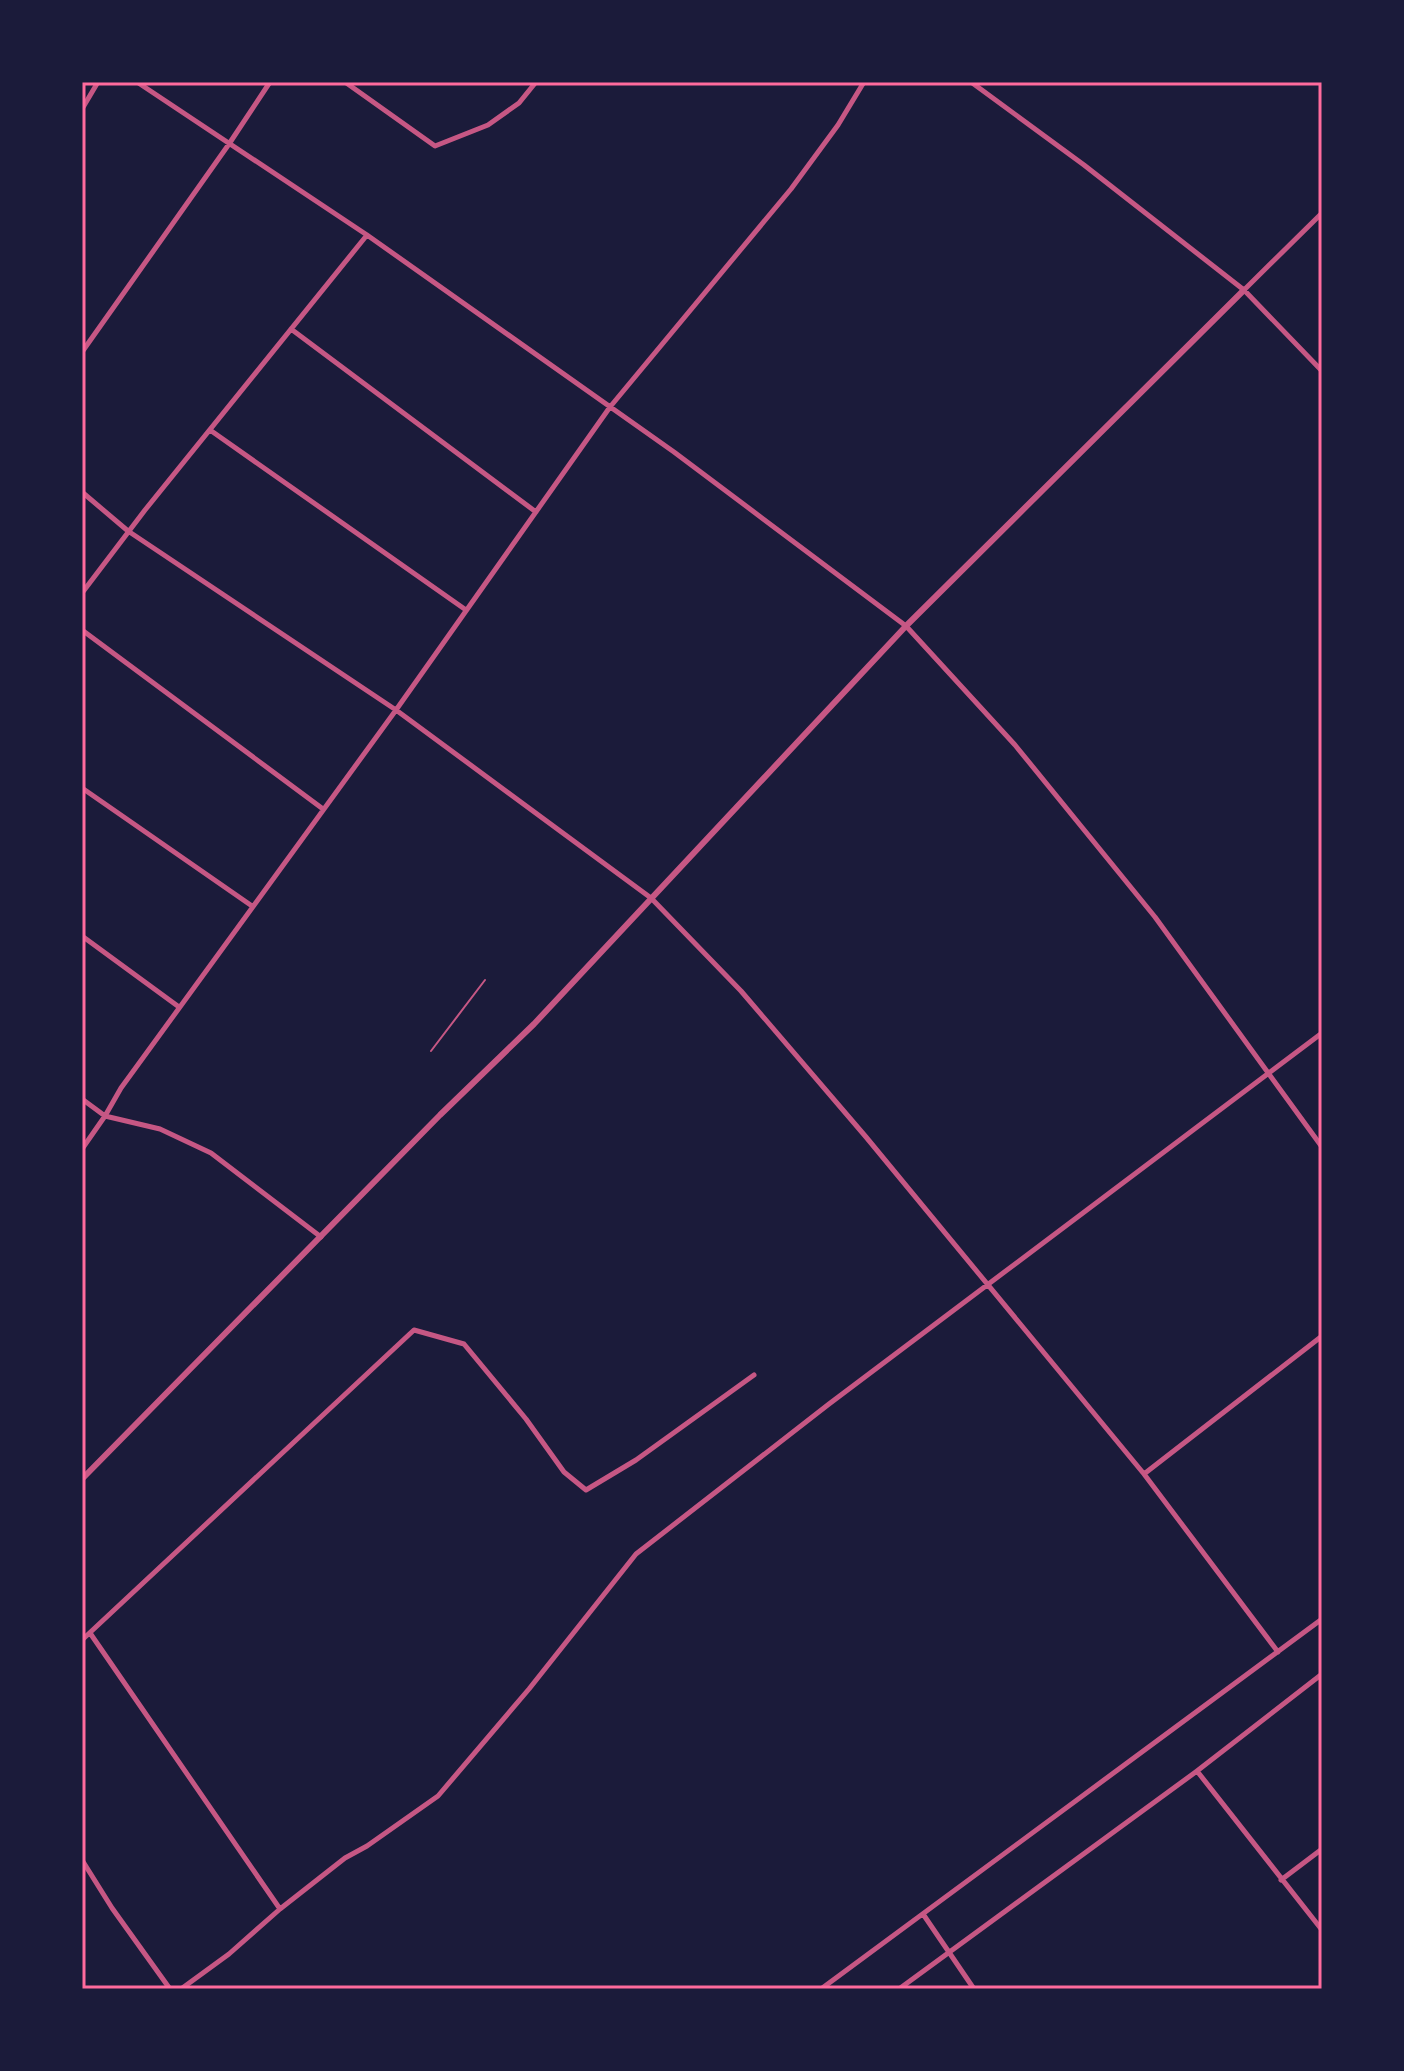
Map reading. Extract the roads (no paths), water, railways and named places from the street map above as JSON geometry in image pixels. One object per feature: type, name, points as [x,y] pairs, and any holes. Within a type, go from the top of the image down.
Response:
[{"type":"street","points":[[82,109],[98,82]]},
{"type":"street","points":[[137,82],[367,235],[674,452],[906,626],[1015,745],[1155,917],[1322,1147]]},
{"type":"street","points":[[82,352],[270,82]]},
{"type":"street","points":[[345,82],[435,146],[488,125],[519,103],[536,82]]},
{"type":"street","points":[[82,1149],[121,1088],[396,710],[610,407],[791,189],[838,125],[864,82]]},
{"type":"street","points":[[971,82],[1084,165],[1244,290],[1322,371]]},
{"type":"street","points":[[82,1479],[534,1024],[906,626],[1322,213]]},
{"type":"street","points":[[82,593],[128,531],[367,235]]},
{"type":"street","points":[[291,329],[536,512]]},
{"type":"street","points":[[210,430],[466,610]]},
{"type":"street","points":[[82,492],[128,531],[396,710],[651,898],[784,1039],[907,1186],[1144,1474],[1278,1652]]},
{"type":"street","points":[[82,630],[323,809]]},
{"type":"street","points":[[82,788],[252,906]]},
{"type":"street","points":[[82,936],[179,1007]]},
{"type":"street","points":[[181,1989],[229,1954],[345,1858],[438,1796],[529,1689],[636,1554],[829,1404],[1322,1033]]},
{"type":"street","points":[[82,1099],[105,1116],[160,1129],[211,1153],[321,1237]]},
{"type":"street","points":[[82,1640],[414,1330],[464,1344],[526,1419],[564,1472],[586,1490],[636,1460],[754,1375]]},
{"type":"street","points":[[1144,1474],[1322,1336]]},
{"type":"street","points":[[821,1989],[1322,1619]]},
{"type":"street","points":[[90,1633],[280,1909]]},
{"type":"street","points":[[899,1989],[1197,1771],[1322,1674]]},
{"type":"street","points":[[1197,1771],[1322,1930]]},
{"type":"street","points":[[1281,1880],[1322,1849]]},
{"type":"street","points":[[82,1860],[170,1989]]},
{"type":"street","points":[[923,1914],[974,1989]]},
{"type":"lane","points":[[431,1051],[485,980]]}]
